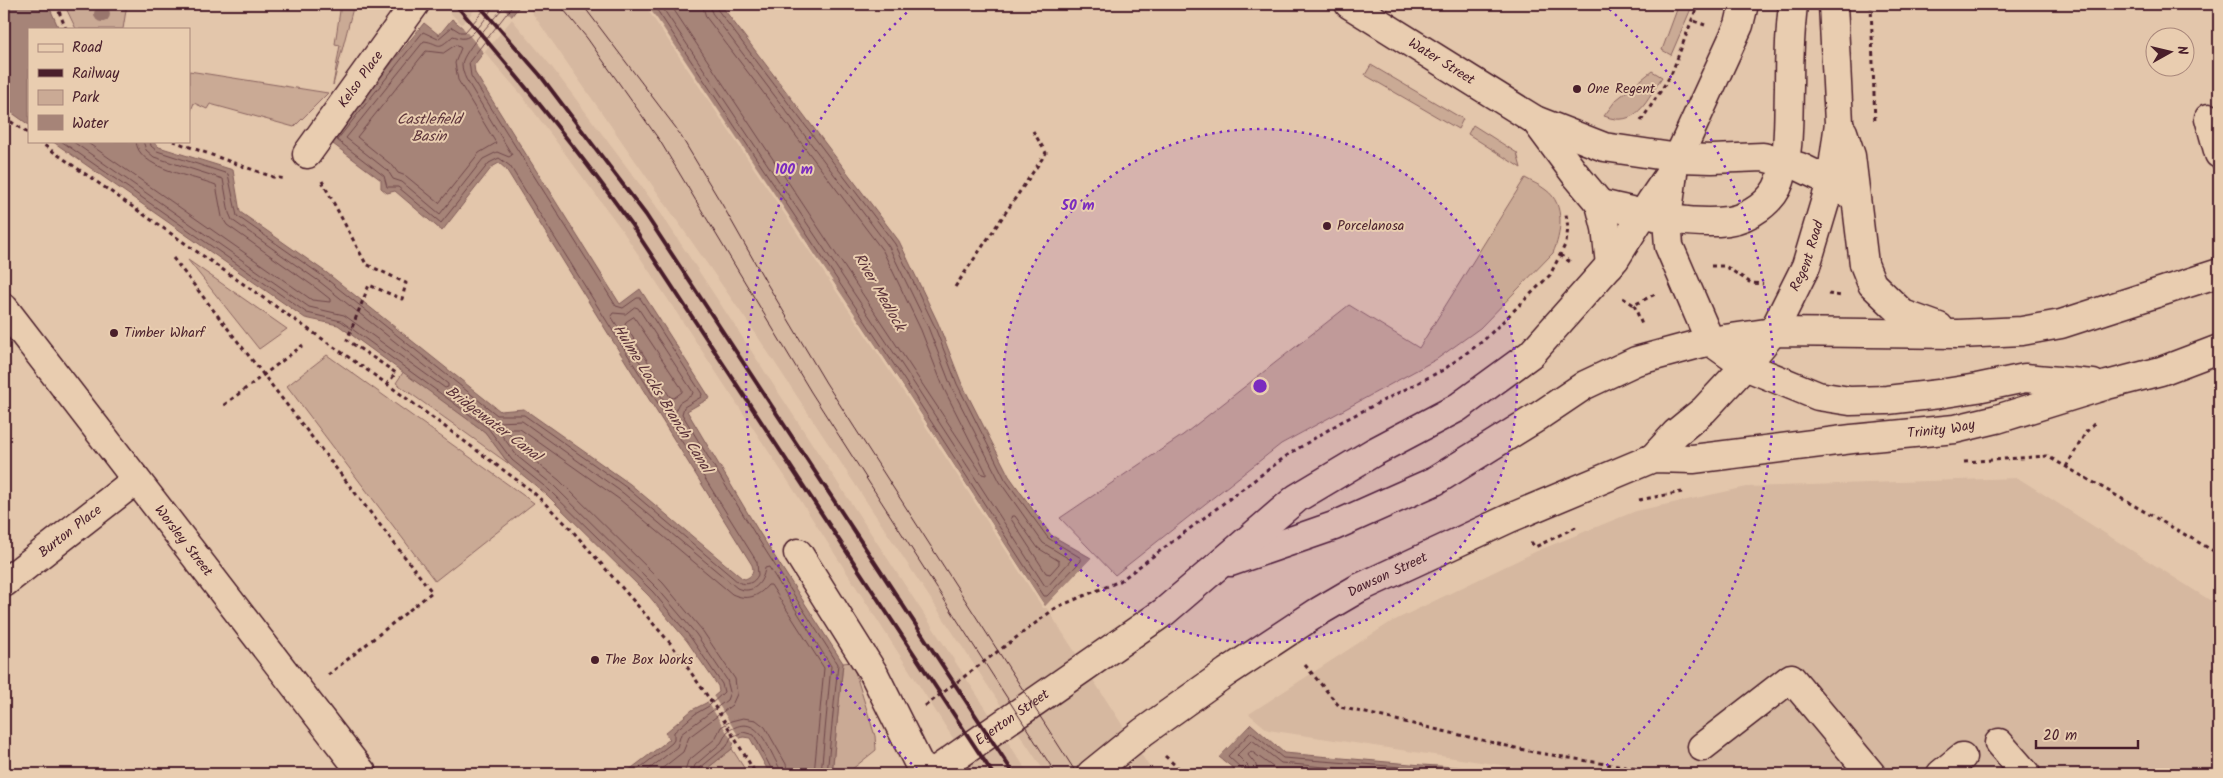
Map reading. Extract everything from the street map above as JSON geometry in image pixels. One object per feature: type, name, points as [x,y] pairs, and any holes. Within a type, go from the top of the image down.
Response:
[{"type":"main road","name":"Kelso Place","points":[[307,154],[415,4]]},
{"type":"main road","name":"Water Street","points":[[1349,4],[1535,120],[1604,147],[1676,163],[1712,159],[1763,157],[1800,167],[1831,182],[1856,201]]},
{"type":"main road","points":[[1217,567],[1297,498],[1374,452],[1457,408],[1531,354],[1647,222],[1739,25],[1744,4]]},
{"type":"main road","points":[[1647,222],[1717,222],[1743,217],[1758,209],[1770,197],[1779,182],[1788,137],[1790,35],[1793,4]]},
{"type":"main road","name":"Regent Road","points":[[1653,458],[1676,433],[1704,410],[1745,366],[1773,332],[1806,266],[1831,182],[1839,123],[1833,4]]},
{"type":"main road","points":[[2209,118],[2219,154]]},
{"type":"main road","name":"Water Street","points":[[1535,120],[1600,204],[1647,222]]},
{"type":"main road","points":[[1839,123],[1851,156],[1864,264],[1872,284],[1903,314],[1959,334]]},
{"type":"main road","points":[[1600,204],[1606,228],[1610,265]]},
{"type":"main road","points":[[1647,222],[1692,273],[1710,341],[1745,366],[1818,396],[1850,401],[1888,400],[1977,388],[2026,378],[2107,385]]},
{"type":"main road","points":[[1217,567],[1334,526],[1435,480],[1536,418],[1585,385],[1636,361],[1710,341],[1773,332],[1959,334],[2022,331],[2061,324],[2219,272]]},
{"type":"main road","name":"Worsley Street","points":[[4,308],[306,700],[352,770]]},
{"type":"main road","name":"Trinity Way","points":[[1653,458],[1693,459],[1844,440],[1954,429],[1997,419],[2107,385],[2162,371],[2219,349]]},
{"type":"main road","name":"Dawson Street","points":[[1091,774],[1143,732],[1281,636],[1359,588],[1510,518],[1653,458]]},
{"type":"main road","name":"Burton Place","points":[[4,583],[136,480]]},
{"type":"main road","points":[[798,552],[874,674],[924,774]]},
{"type":"main road","name":"Egerton Street","points":[[931,774],[1164,612],[1217,567]]},
{"type":"main road","points":[[1702,746],[1791,678],[1869,772]]},
{"type":"main road","points":[[1999,743],[2026,774]]},
{"type":"main road","points":[[1940,774],[1962,756]]},
{"type":"path","points":[[56,4],[66,28]]},
{"type":"path","points":[[1639,123],[1671,75],[1694,21],[1698,4]]},
{"type":"path","points":[[1871,4],[1875,116]]},
{"type":"path","points":[[1694,21],[1708,26]]},
{"type":"path","points":[[4,117],[28,133]]},
{"type":"path","points":[[955,287],[1046,153],[1033,131]]},
{"type":"path","points":[[39,142],[387,384],[533,492],[570,528],[671,644],[709,697],[756,774]]},
{"type":"path","points":[[176,142],[273,177],[290,180]]},
{"type":"path","points":[[307,154],[366,264],[406,283],[402,299],[369,285],[347,340],[396,373],[387,384]]},
{"type":"path","points":[[315,184],[324,185]]},
{"type":"path","points":[[904,734],[918,712],[1057,607],[1120,581],[1289,454],[1341,422],[1443,370],[1483,341],[1550,275],[1566,243],[1568,228],[1564,208]]},
{"type":"path","points":[[1560,255],[1574,265]]},
{"type":"path","points":[[174,258],[432,592],[325,677]]},
{"type":"path","points":[[1692,273],[1709,266],[1725,266],[1751,283],[1761,284]]},
{"type":"path","points":[[1634,305],[1654,294]]},
{"type":"path","points":[[1620,296],[1634,305],[1646,334]]},
{"type":"path","points":[[224,405],[303,345]]},
{"type":"path","points":[[1960,462],[2047,456],[2219,554]]},
{"type":"path","points":[[1631,502],[1687,491]]},
{"type":"path","points":[[1534,546],[1578,526]]},
{"type":"path","points":[[1305,665],[1340,707],[1533,752],[1667,774]]},
{"type":"shaded area","points":[[443,4],[499,4],[551,66],[656,206],[1029,774],[976,774],[790,484],[622,230],[520,93]]},
{"type":"shaded area","points":[[526,4],[646,4],[899,380],[1154,774],[1046,774],[754,331]]},
{"type":"shaded area","points":[[2018,478],[2219,606],[2219,774],[1560,774],[1268,730],[1249,714],[1391,622],[1537,551],[1636,511],[1747,487]]},
{"type":"green space","points":[[64,4],[127,4],[123,28],[76,28]]},
{"type":"green space","points":[[341,4],[354,4],[333,85],[340,45],[335,44]]},
{"type":"green space","points":[[1679,4],[1693,4],[1671,55],[1662,50]]},
{"type":"green space","points":[[1371,65],[1463,119],[1458,129],[1365,75]]},
{"type":"green space","points":[[190,71],[328,93],[294,127],[210,104],[207,109],[194,103],[190,113]]},
{"type":"green space","points":[[1652,71],[1662,77],[1640,110],[1625,119],[1604,116],[1616,100]]},
{"type":"green space","points":[[1473,125],[1517,153],[1521,168],[1468,134]]},
{"type":"green space","points":[[1525,178],[1546,190],[1557,203],[1560,229],[1556,246],[1553,253],[1480,328],[1437,359],[1281,444],[1115,575],[1060,518],[1183,435],[1349,305],[1419,348]]},
{"type":"green space","points":[[188,260],[287,329],[259,349]]},
{"type":"green space","points":[[327,355],[534,503],[435,581],[287,386]]},
{"type":"green space","points":[[404,371],[485,432],[509,464],[396,383]]},
{"type":"green space","points":[[852,662],[875,736],[876,750],[846,774],[832,774],[843,663]]},
{"type":"green space","points":[[732,749],[748,774],[700,774]]},
{"type":"water","points":[[4,4],[48,4],[59,28],[28,28],[28,124],[4,107]]},
{"type":"water","name":"Castlefield Basin","points":[[483,4],[521,4],[474,65],[475,73],[620,304],[640,289],[710,398],[687,411],[759,532],[843,663],[832,774],[770,774],[750,738],[743,737],[734,741],[732,749],[700,774],[624,774],[670,739],[665,733],[692,710],[706,703],[719,692],[718,686],[687,641],[649,596],[546,494],[509,464],[485,432],[338,325],[305,318],[53,142],[153,142],[159,147],[233,170],[240,212],[327,273],[500,411],[524,409],[630,484],[742,578],[750,577],[753,570],[752,565],[506,169],[499,163],[492,167],[442,231],[395,191],[387,193],[381,188],[381,180],[329,141],[424,23],[439,35],[452,19],[463,28]]},
{"type":"water","name":"River Medlock","points":[[646,4],[720,4],[899,241],[938,323],[961,382],[1009,476],[1051,535],[1091,558],[1045,606],[899,380]]},
{"type":"water","points":[[1251,724],[1284,753],[1422,765],[1565,774],[1253,774],[1238,772],[1219,757]]},
{"type":"pier","points":[[480,4],[499,4],[513,18],[484,53],[454,17],[462,24]]},
{"type":"pier","points":[[644,4],[646,4],[658,20],[899,380],[1045,606],[1091,558],[1093,560],[1047,608],[1043,608],[897,382]]},
{"type":"pier","points":[[712,694],[741,740],[735,745],[706,699]]},
{"type":"pier","points":[[1249,722],[1252,722],[1219,757],[1217,755]]},
{"type":"tram line","points":[[559,4],[587,38],[660,141],[811,392],[1056,774]]},
{"type":"tram line","points":[[582,4],[676,128],[826,383],[1077,774]]},
{"type":"railway","points":[[455,4],[546,112],[631,224],[993,774]]},
{"type":"railway","points":[[478,4],[540,75],[646,215],[1014,774]]},
{"type":"place","name":"One Regent","points":[[1577,89]]},
{"type":"place","name":"Porcelanosa","points":[[1327,226]]},
{"type":"place","name":"Timber Wharf","points":[[114,333]]},
{"type":"place","name":"The Box Works","points":[[595,660]]},
{"type":"water label","name":"Hulme Locks Branch Canal","points":[[662,399]]},
{"type":"water label","name":"Bridgewater Canal","points":[[493,424]]}]
